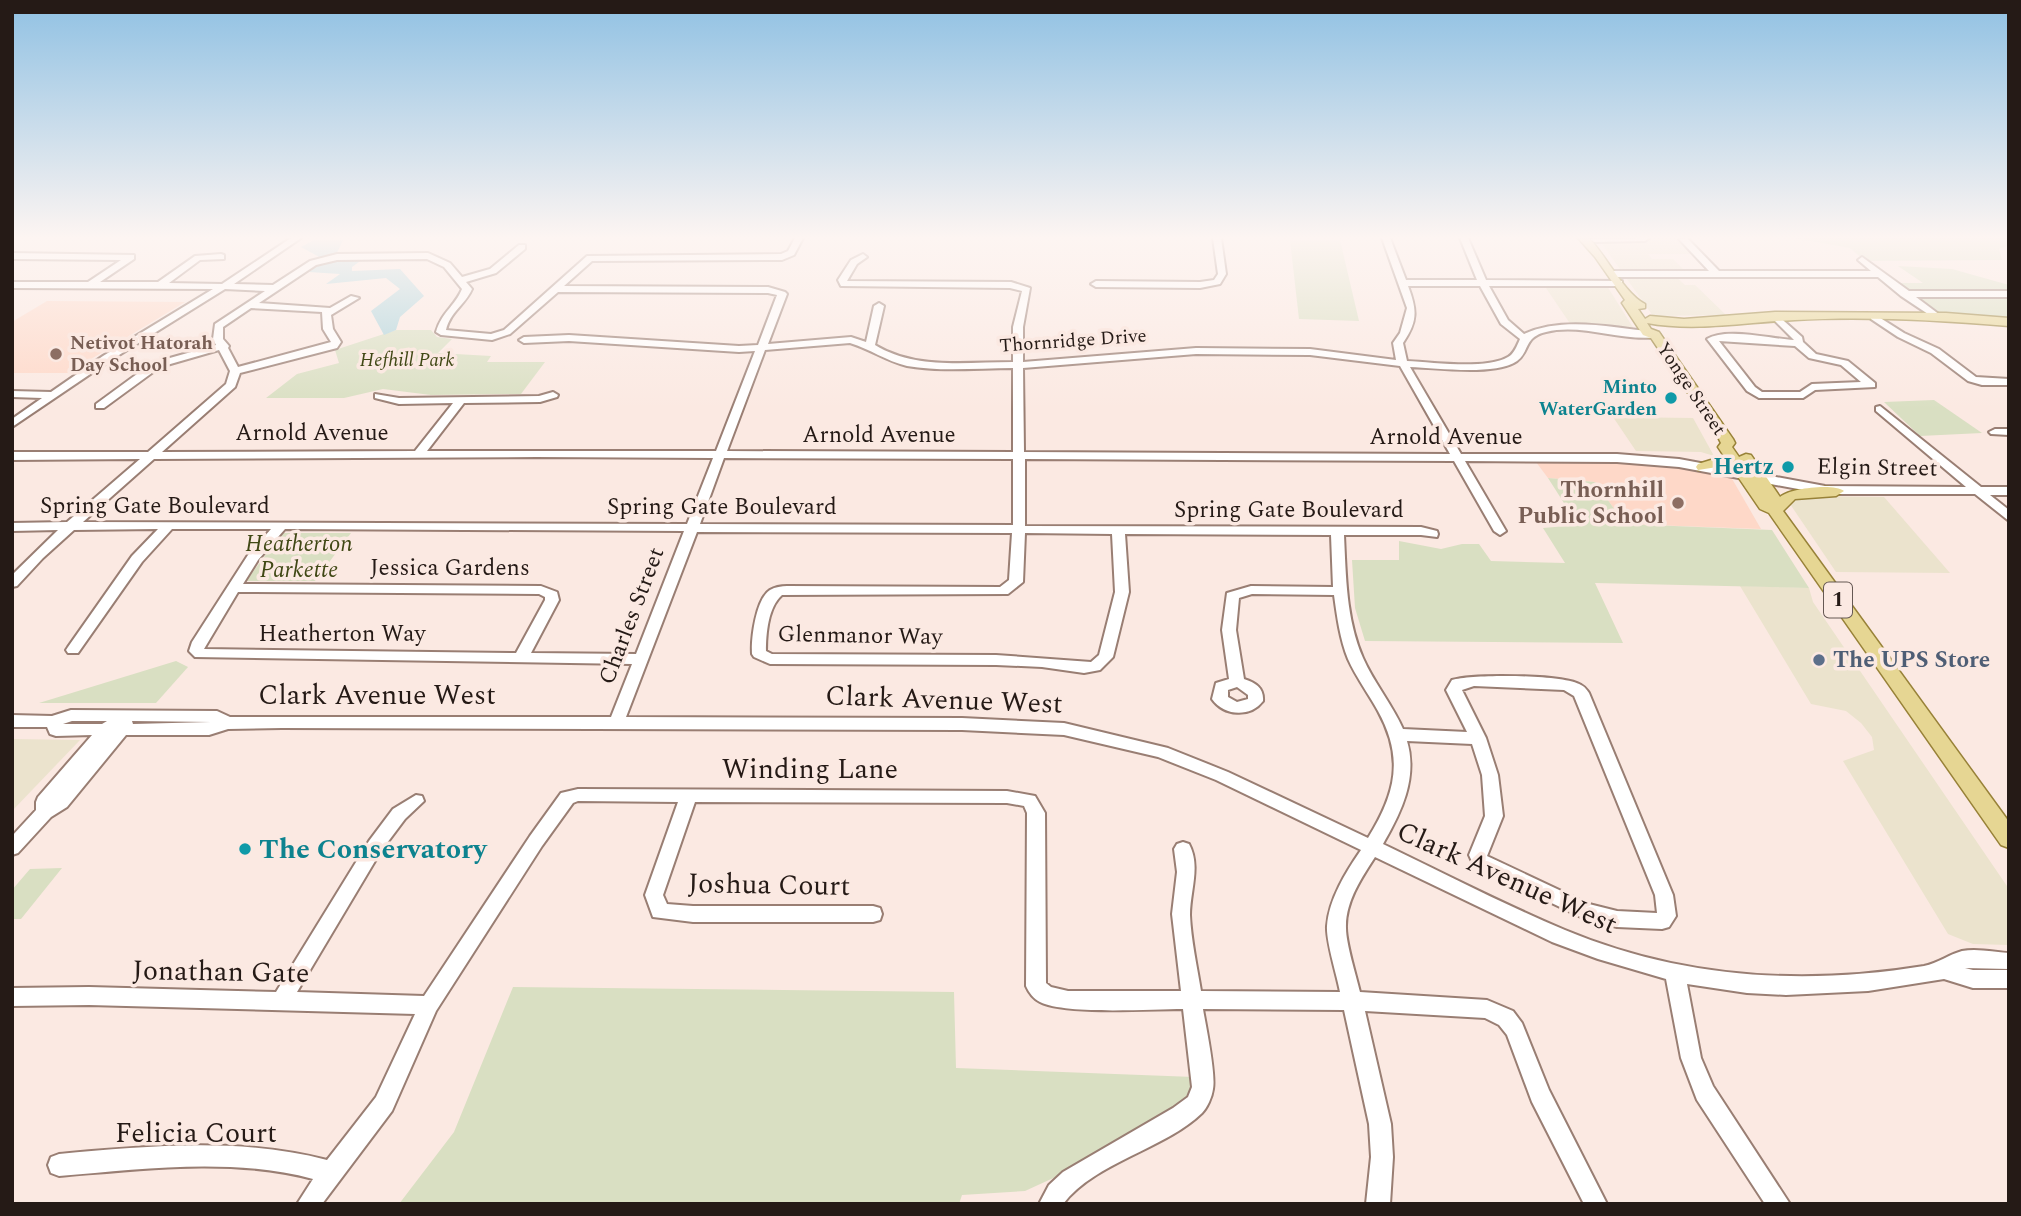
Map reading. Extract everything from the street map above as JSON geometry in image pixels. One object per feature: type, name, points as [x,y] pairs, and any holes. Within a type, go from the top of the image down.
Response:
[{"type":"main road","name":"Yonge Street","points":[[1627,295],[1631,300],[1628,303],[1644,319],[1647,332],[1655,335],[1765,506],[1777,508]]},
{"type":"main road","points":[[1644,319],[1661,322],[1774,316],[1937,317],[2009,323]]},
{"type":"main road","name":"Yonge Street","points":[[1730,450],[1740,448],[1762,479],[1777,508],[2009,839]]},
{"type":"main road","points":[[1703,467],[1724,463],[1730,450]]},
{"type":"main road","points":[[1777,508],[1791,495],[1836,491]]},
{"type":"street","points":[[12,424],[107,358],[210,295]]},
{"type":"street","points":[[12,583],[31,561],[230,385],[235,371],[218,339],[218,326],[263,295]]},
{"type":"street","points":[[466,295],[445,314],[441,332],[499,336],[507,332],[547,295]]},
{"type":"street","name":"Charles Street","points":[[616,724],[782,295]]},
{"type":"street","points":[[1019,529],[1018,327],[1025,295]]},
{"type":"street","points":[[1406,295],[1412,308],[1405,333],[1397,346],[1400,358],[1500,531]]},
{"type":"street","points":[[1489,295],[1507,323],[1518,335],[1525,338],[1534,331],[1555,328],[1655,335]]},
{"type":"street","points":[[1905,295],[1937,317]]},
{"type":"street","points":[[247,305],[329,310],[354,298]]},
{"type":"street","points":[[870,346],[879,306]]},
{"type":"street","points":[[235,371],[333,346],[336,342],[326,321],[329,310]]},
{"type":"street","points":[[1774,316],[1799,339],[1798,343],[1810,355],[1844,363],[1871,386],[1812,387],[1804,395],[1759,395],[1751,389],[1712,339],[1798,343]]},
{"type":"street","points":[[1874,317],[1901,335],[1935,351],[1972,379],[1982,382],[2009,382]]},
{"type":"street","name":"Thornridge Drive","points":[[524,340],[569,338],[693,347],[761,348],[842,340],[870,346],[888,358],[909,363],[1019,365],[1196,351],[1326,353],[1405,364],[1462,366],[1500,364],[1515,358],[1525,338]]},
{"type":"street","points":[[100,406],[156,365],[224,346]]},
{"type":"street","points":[[12,394],[52,395]]},
{"type":"street","points":[[379,396],[399,401],[540,399],[553,395]]},
{"type":"street","points":[[419,454],[461,400]]},
{"type":"street","points":[[1880,409],[2009,517]]},
{"type":"street","points":[[1995,432],[2009,432]]},
{"type":"street","name":"Arnold Avenue","points":[[12,456],[419,454],[1647,459],[1744,475]]},
{"type":"street","name":"Elgin Street","points":[[1744,475],[1836,491],[2009,491]]},
{"type":"street","points":[[73,650],[137,559],[169,525]]},
{"type":"street","name":"Spring Gate Boulevard","points":[[12,527],[169,525],[1019,529],[1421,531],[1432,534]]},
{"type":"street","name":"Heatherton Way","points":[[280,527],[253,558],[233,588],[197,646],[196,651],[200,654],[640,659]]},
{"type":"street","name":"Glenmanor Way","points":[[1019,529],[1016,582],[1012,587],[988,591],[787,590],[775,593],[769,600],[759,637],[759,654],[770,659],[1017,660],[1095,666],[1106,657],[1122,592],[1118,530]]},
{"type":"street","points":[[1337,531],[1340,591],[1347,635],[1398,735],[1404,763],[1399,798],[1341,898],[1337,912],[1339,946],[1373,1082],[1380,1125],[1382,1157],[1378,1204]]},
{"type":"street","name":"Jessica Gardens","points":[[233,588],[541,590],[552,595],[552,600],[521,658]]},
{"type":"street","points":[[1237,682],[1228,630],[1232,596],[1251,590],[1340,591]]},
{"type":"street","points":[[1474,681],[1542,682],[1575,688],[1581,693],[1664,895],[1667,916],[1662,921],[1644,922],[1585,911],[1480,861],[1478,855],[1494,816],[1490,775],[1478,738],[1457,700],[1454,690],[1457,684],[1474,681]]},
{"type":"street","name":"Clark Avenue West","points":[[12,721],[53,722],[56,730],[120,723],[209,729],[227,723],[962,724],[1064,729],[1162,752],[1222,776],[1559,936],[1605,954],[1675,975],[1751,986],[1801,987],[1867,982],[1944,971],[1973,979],[2009,979]]},
{"type":"street","points":[[12,848],[45,812],[44,802],[120,723]]},
{"type":"street","points":[[1398,735],[1478,738]]},
{"type":"street","name":"Winding Lane","points":[[308,1204],[384,1104],[429,1005],[568,797],[578,794],[688,797],[1007,797],[1029,801],[1036,813],[1036,986],[1045,995],[1068,1000],[1352,1001],[1488,1009],[1506,1018],[1515,1030],[1539,1095],[1596,1204]]},
{"type":"street","name":"Joshua Court","points":[[688,797],[654,895],[660,911],[693,915],[873,914]]},
{"type":"street","points":[[281,1001],[375,846],[399,814],[416,802]]},
{"type":"street","points":[[1050,1204],[1051,1196],[1079,1174],[1119,1153],[1196,1105],[1203,1080],[1181,914],[1186,872],[1183,849]]},
{"type":"street","name":"Clark Avenue West","points":[[1944,971],[1961,960],[2009,961]]},
{"type":"street","points":[[1675,975],[1696,1074],[1705,1093],[1779,1204]]},
{"type":"street","name":"Jonathan Gate","points":[[12,997],[429,1005]]},
{"type":"street","name":"Felicia Court","points":[[59,1166],[183,1158],[257,1159],[307,1165],[332,1173]]},
{"type":"shaded area","points":[[1551,295],[1612,295],[1634,329],[1571,325]]},
{"type":"shaded area","points":[[1638,295],[1705,295],[1726,315],[1653,316]]},
{"type":"shaded area","points":[[47,301],[185,302],[68,373],[12,373],[12,322]]},
{"type":"shaded area","points":[[1613,417],[1693,418],[1714,456],[1701,452],[1636,451]]},
{"type":"shaded area","name":"Thornhill Public School","points":[[1536,462],[1660,464],[1731,477],[1761,529],[1625,524],[1595,482],[1548,478]]},
{"type":"shaded area","points":[[1800,496],[1884,497],[1950,573],[1836,572],[1788,501]]},
{"type":"shaded area","points":[[1740,586],[1809,588],[1813,602],[2009,889],[2009,945],[1973,944],[1948,934],[1843,761],[1874,750],[1872,737],[1861,723],[1846,711],[1811,704]]},
{"type":"shaded area","points":[[12,739],[80,740],[12,811]]},
{"type":"green space","points":[[1296,295],[1353,295],[1359,321],[1299,319]]},
{"type":"green space","points":[[1910,295],[2009,295],[2009,319],[1936,314]]},
{"type":"green space","name":"Hefhill Park","points":[[396,330],[431,330],[437,337],[452,339],[438,353],[491,356],[487,362],[545,362],[521,394],[431,395],[383,389],[344,398],[266,398],[297,374],[339,363],[335,350]]},
{"type":"green space","points":[[1934,400],[1982,433],[1920,436],[1884,402]]},
{"type":"green space","points":[[1548,478],[1595,482],[1625,524],[1772,530],[1809,588],[1595,583],[1623,643],[1365,641],[1355,608],[1352,560],[1399,560],[1399,541],[1441,549],[1462,544],[1479,544],[1491,561],[1565,563],[1543,528],[1578,525]]},
{"type":"green space","name":"Heatherton Parkette","points":[[282,533],[351,533],[315,581],[246,581]]},
{"type":"green space","points":[[176,661],[188,667],[156,703],[39,703]]},
{"type":"green space","points":[[62,868],[21,919],[12,919],[12,890],[30,869]]},
{"type":"green space","points":[[513,987],[954,992],[956,1068],[1194,1077],[1189,1094],[1179,1107],[1086,1163],[1025,1191],[962,1195],[959,1204],[399,1204],[454,1132]]},
{"type":"water","points":[[392,295],[424,296],[400,317],[396,330],[384,335],[371,311]]},
{"type":"place","name":"Netivot Hatorah Day School","points":[[56,354]]},
{"type":"place","name":"Minto WaterGarden","points":[[1671,398]]},
{"type":"place","name":"Hertz","points":[[1788,467]]},
{"type":"place","name":"Thornhill Public School","points":[[1678,503]]},
{"type":"place","name":"The UPS Store","points":[[1819,660]]},
{"type":"place","name":"The Conservatory","points":[[245,849]]}]
